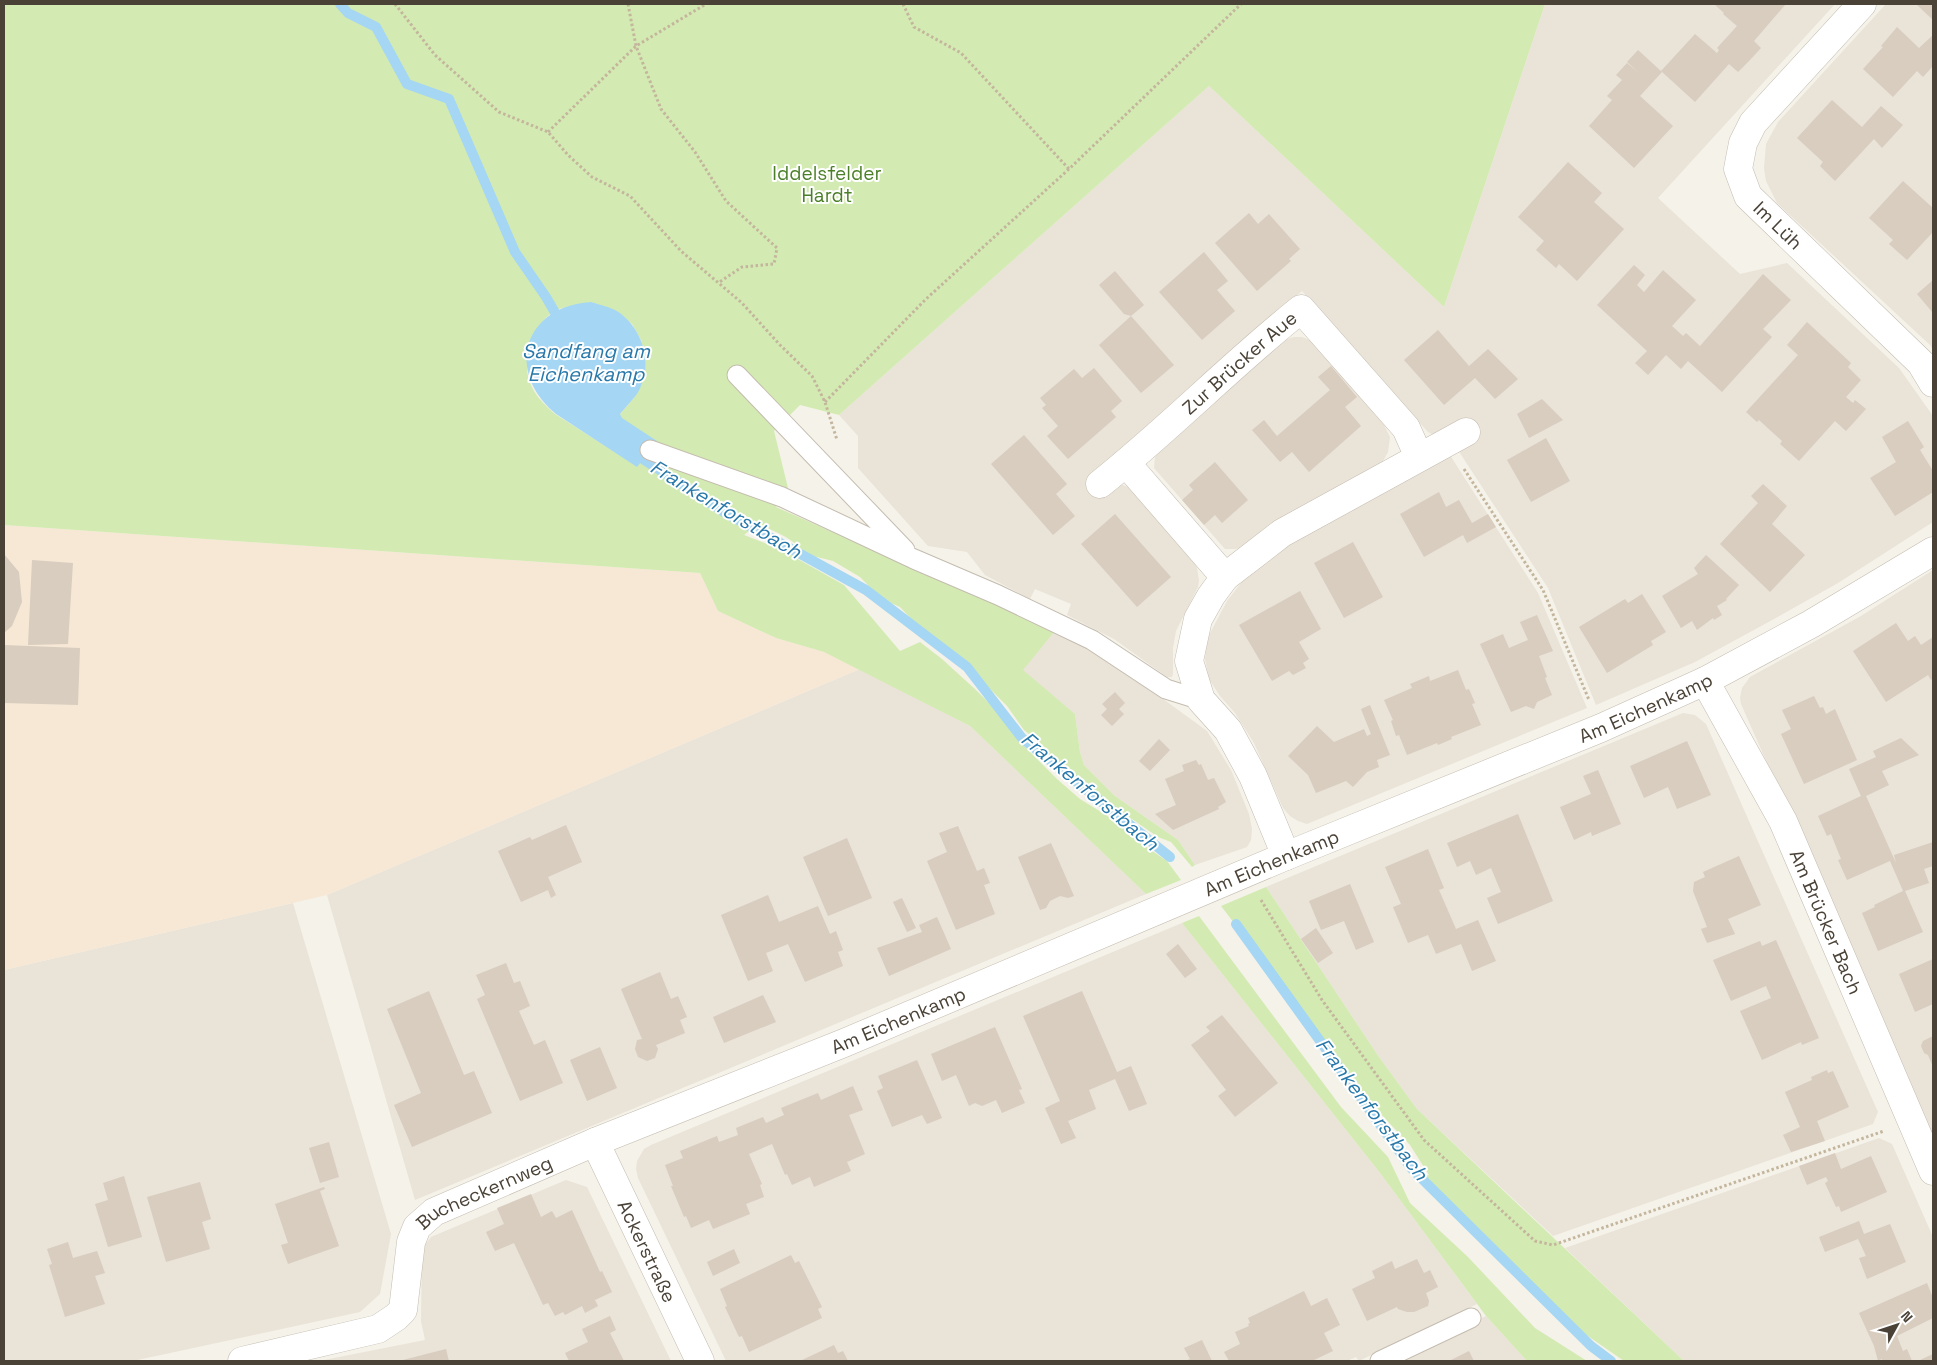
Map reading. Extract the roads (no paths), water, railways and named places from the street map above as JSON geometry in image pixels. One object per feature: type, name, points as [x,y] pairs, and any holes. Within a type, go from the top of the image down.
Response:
[{"type":"street","name":"Im Lüh","points":[[1862,4],[1752,123],[1743,143],[1738,169],[1748,196],[1920,363],[1933,383]]},
{"type":"street","name":"Zur Brücker Aue","points":[[1100,484],[1273,331],[1301,309],[1406,428],[1419,457]]},
{"type":"street","points":[[1286,856],[1253,776],[1228,730],[1200,700],[1189,661],[1198,618],[1225,577],[1282,532],[1456,437]]},
{"type":"street","points":[[1126,463],[1225,577]]},
{"type":"street","name":"Am Eichenkamp","points":[[595,1142],[844,1043],[1286,856],[1601,728],[1705,681],[1811,624],[1933,551]]},
{"type":"street","name":"Am Brücker Bach","points":[[1705,681],[1783,821],[1933,1170]]},
{"type":"street","name":"Bucheckernweg","points":[[242,1361],[378,1329],[403,1310],[411,1242],[417,1227],[434,1212],[595,1142]]},
{"type":"street","name":"Ackerstraße","points":[[595,1142],[700,1361]]},
{"type":"lane","points":[[737,375],[914,559]]},
{"type":"lane","points":[[650,450],[782,497],[914,559],[998,595],[1092,640],[1166,689],[1200,700]]},
{"type":"lane","points":[[1380,1361],[1471,1318]]},
{"type":"water","name":"Sandfang am Eichenkamp","points":[[591,302],[620,313],[634,328],[643,346],[645,366],[641,386],[620,414],[622,418],[657,441],[637,467],[556,414],[540,397],[530,379],[527,361],[529,343],[537,328],[550,315],[568,306]]},
{"type":"waterway","name":"Frankenforstbach","points":[[340,4],[348,13],[376,27],[407,84],[449,99],[515,252],[546,297],[561,323]]},
{"type":"waterway","name":"Frankenforstbach","points":[[636,447],[643,459],[724,512],[866,590],[967,667],[1022,738],[1170,857]]},
{"type":"waterway","name":"Frankenforstbach","points":[[1236,924],[1412,1169],[1591,1346],[1611,1361]]},
{"type":"park label","name":"Iddelsfelder Hardt","points":[[827,184]]}]
